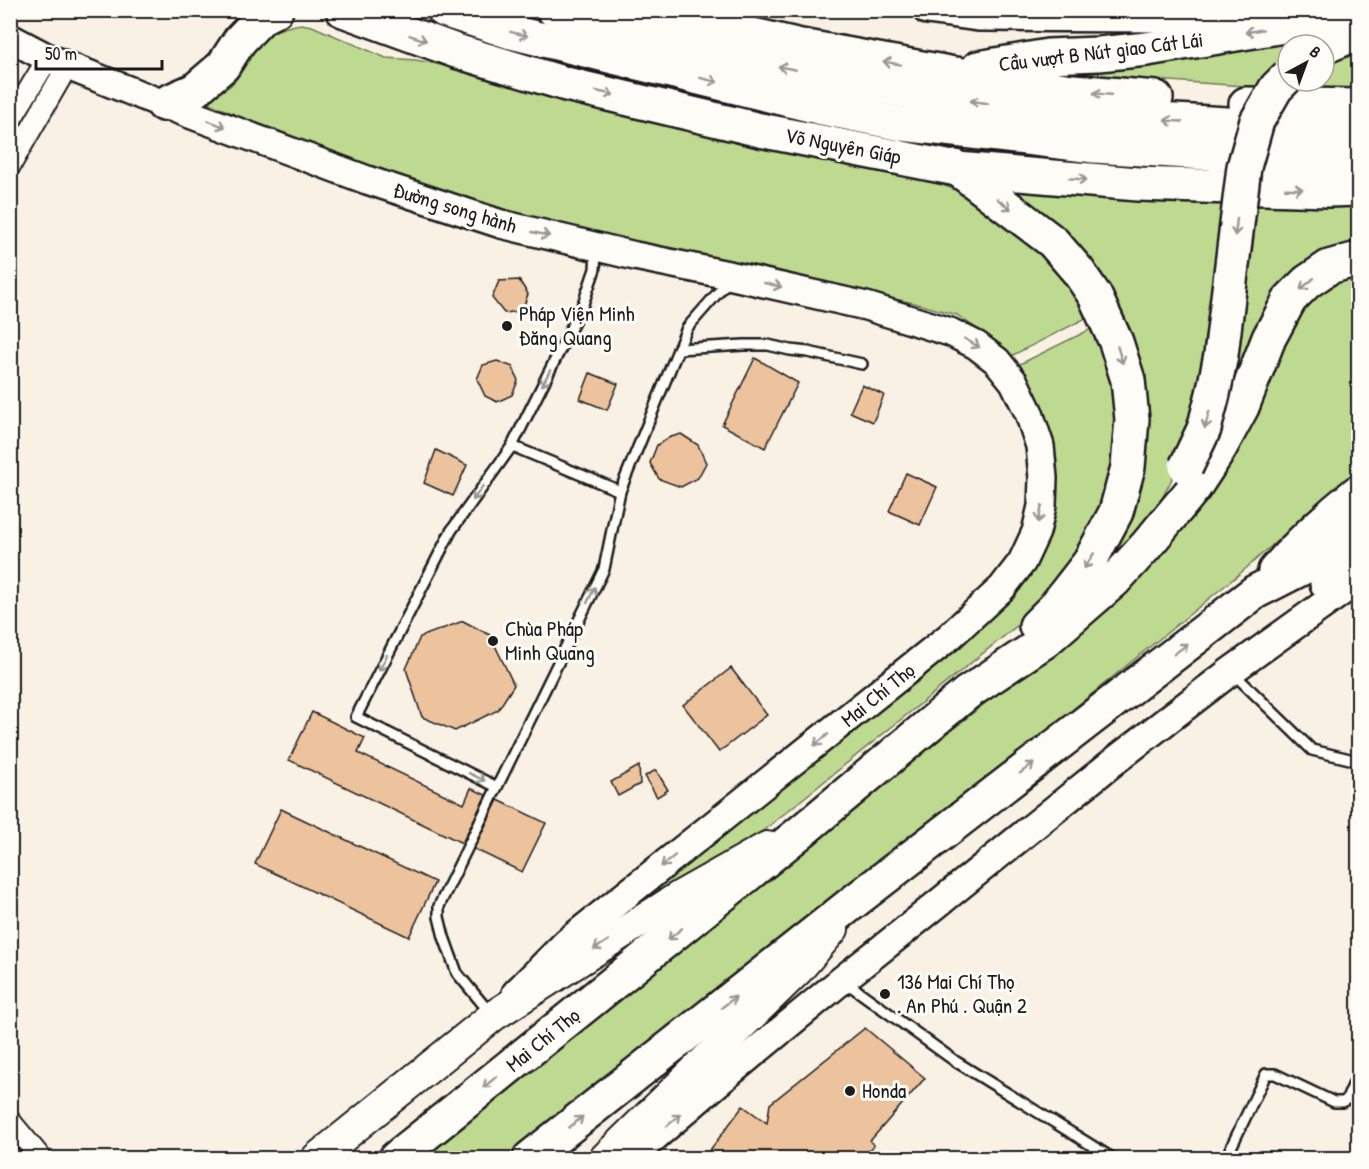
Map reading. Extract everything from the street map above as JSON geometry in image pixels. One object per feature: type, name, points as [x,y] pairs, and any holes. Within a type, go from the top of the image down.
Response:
[{"type":"highway","points":[[163,104],[195,90],[223,66],[240,40],[262,17],[276,10]]},
{"type":"highway","name":"Võ Nguyên Giáp","points":[[343,10],[456,51],[566,84],[760,130],[957,169],[1138,184],[1359,189]]},
{"type":"highway","name":"Võ Nguyên Giáp","points":[[444,10],[511,32],[818,107],[902,124],[1094,146],[1217,154],[1261,116]]},
{"type":"highway","points":[[554,10],[606,26],[764,64],[914,93],[1072,115],[1261,116],[1359,106]]},
{"type":"highway","points":[[653,10],[801,46],[949,73],[1261,116],[1329,130],[1359,130]]},
{"type":"highway","points":[[1336,42],[1350,36],[1357,19]]},
{"type":"highway","name":"Cầu vượt B Nút giao Cát Lái","points":[[949,73],[1048,56],[1148,49],[1296,24],[1357,19]]},
{"type":"highway","points":[[1146,546],[1204,429],[1221,355],[1244,167],[1257,121],[1276,88],[1261,116]]},
{"type":"highway","points":[[760,130],[818,107]]},
{"type":"highway","points":[[1261,116],[1314,160],[1359,160]]},
{"type":"highway","points":[[902,124],[1053,242],[1078,271],[1095,296],[1116,342],[1128,380],[1132,419],[1129,457],[1116,512],[1089,563],[1054,608],[977,686]]},
{"type":"highway","points":[[977,686],[1045,641],[1114,581],[1146,546],[1194,488],[1217,453],[1242,407],[1269,338],[1290,299],[1307,282],[1329,267],[1359,260]]},
{"type":"highway","points":[[1255,592],[1294,548],[1359,492]]},
{"type":"highway","points":[[530,1158],[856,900],[1255,592],[1304,567],[1359,531]]},
{"type":"highway","name":"Mai Chí Thọ","points":[[396,1158],[802,831],[977,686]]},
{"type":"main road","points":[[927,10],[978,17],[1162,14],[1246,10]]},
{"type":"main road","name":"Đường song hành","points":[[10,38],[58,62],[163,104],[367,180],[501,224],[634,256],[866,306],[918,321]]},
{"type":"main road","name":"Mai Chí Thọ","points":[[493,1016],[567,942],[949,637],[1002,588],[1022,562],[1036,532],[1042,506],[1040,446],[1029,413],[1014,382],[997,361],[976,345],[950,332],[918,321]]},
{"type":"main road","points":[[630,1158],[842,980],[1117,759],[1231,671],[1355,580]]},
{"type":"main road","points":[[842,980],[839,970],[844,961],[1111,745],[1226,656],[1355,580]]},
{"type":"main road","name":"Mai Chí Thọ","points":[[760,851],[1030,632]]},
{"type":"main road","name":"Mai Chí Thọ","points":[[316,1158],[493,1016],[680,896],[760,851],[802,831]]},
{"type":"main road","points":[[605,1158],[798,970],[856,900]]},
{"type":"street","points":[[10,121],[58,62]]},
{"type":"street","points":[[10,166],[58,62]]},
{"type":"street","points":[[10,1121],[40,1158]]},
{"type":"lane","points":[[497,787],[356,717],[451,531],[512,446],[582,304],[595,269],[597,247]]},
{"type":"lane","points":[[493,1016],[457,973],[444,938],[439,906],[604,569],[620,491],[687,328],[733,276]]},
{"type":"lane","points":[[678,349],[768,345],[862,364]]},
{"type":"lane","points":[[512,446],[620,491]]},
{"type":"lane","points":[[1231,671],[1312,750],[1359,761]]},
{"type":"lane","points":[[842,980],[954,1061],[1112,1158]]},
{"type":"lane","points":[[1226,1158],[1266,1074],[1275,1074],[1334,1102],[1347,1099],[1359,1074]]},
{"type":"green space","points":[[301,24],[312,26],[386,58],[416,60],[451,67],[585,105],[750,145],[890,170],[932,181],[987,202],[1022,226],[1096,313],[1009,357],[990,338],[957,315],[914,303],[496,211],[344,162],[209,103],[210,97],[234,82],[262,39],[280,29]]},
{"type":"green space","points":[[1337,25],[1358,50],[1358,88],[1336,89],[1336,33],[1289,33]]},
{"type":"green space","points":[[1276,35],[1276,88],[1049,73]]},
{"type":"green space","points":[[1007,184],[1195,203],[1358,205],[1358,246],[1322,254],[1240,396],[1181,456],[1154,513],[1110,567],[1098,565],[1137,374],[1007,190]]},
{"type":"green space","points":[[1358,265],[1358,469],[1243,571],[515,1158],[420,1158],[1149,569],[1168,543],[1297,300]]},
{"type":"green space","points":[[1101,324],[1124,429],[1095,536],[1034,612],[722,864],[581,947],[1042,540],[1016,366]]},
{"type":"building","points":[[519,280],[528,294],[522,311],[504,313],[492,298],[499,281]]},
{"type":"building","points":[[755,358],[798,383],[765,448],[722,425]]},
{"type":"building","points":[[497,361],[513,367],[518,381],[512,395],[497,402],[485,396],[477,379],[483,365]]},
{"type":"building","points":[[590,373],[618,384],[607,410],[580,399]]},
{"type":"building","points":[[862,385],[884,395],[873,422],[850,412]]},
{"type":"building","points":[[681,434],[698,445],[706,463],[698,478],[681,487],[659,479],[650,463],[657,445]]},
{"type":"building","points":[[436,450],[467,465],[453,496],[424,483]]},
{"type":"building","points":[[906,473],[937,487],[920,525],[889,511]]},
{"type":"building","points":[[463,621],[490,635],[514,685],[498,710],[455,731],[422,717],[406,669],[420,637]]},
{"type":"building","points":[[731,668],[767,715],[719,752],[683,705]]},
{"type":"building","points":[[312,712],[365,738],[358,753],[464,804],[471,788],[486,795],[462,843],[289,760]]},
{"type":"building","points":[[639,766],[640,784],[618,796],[611,782]]},
{"type":"building","points":[[656,770],[668,790],[657,797],[645,776]]},
{"type":"building","points":[[498,800],[546,823],[522,872],[474,849]]},
{"type":"building","points":[[281,809],[435,882],[409,937],[255,864]]},
{"type":"building","name":"Honda","points":[[865,1028],[925,1078],[870,1141],[874,1145],[863,1158],[704,1158],[743,1106],[767,1123],[770,1104]]},
{"type":"place","name":"Pháp Viện Minh Đăng Quang","points":[[507,326]]},
{"type":"place","name":"Chùa Pháp Minh Quang","points":[[493,641]]},
{"type":"place","name":"136 Mai Chí Thọ . An Phú . Quận 2","points":[[885,994]]},
{"type":"place","name":"Honda","points":[[850,1091]]}]
